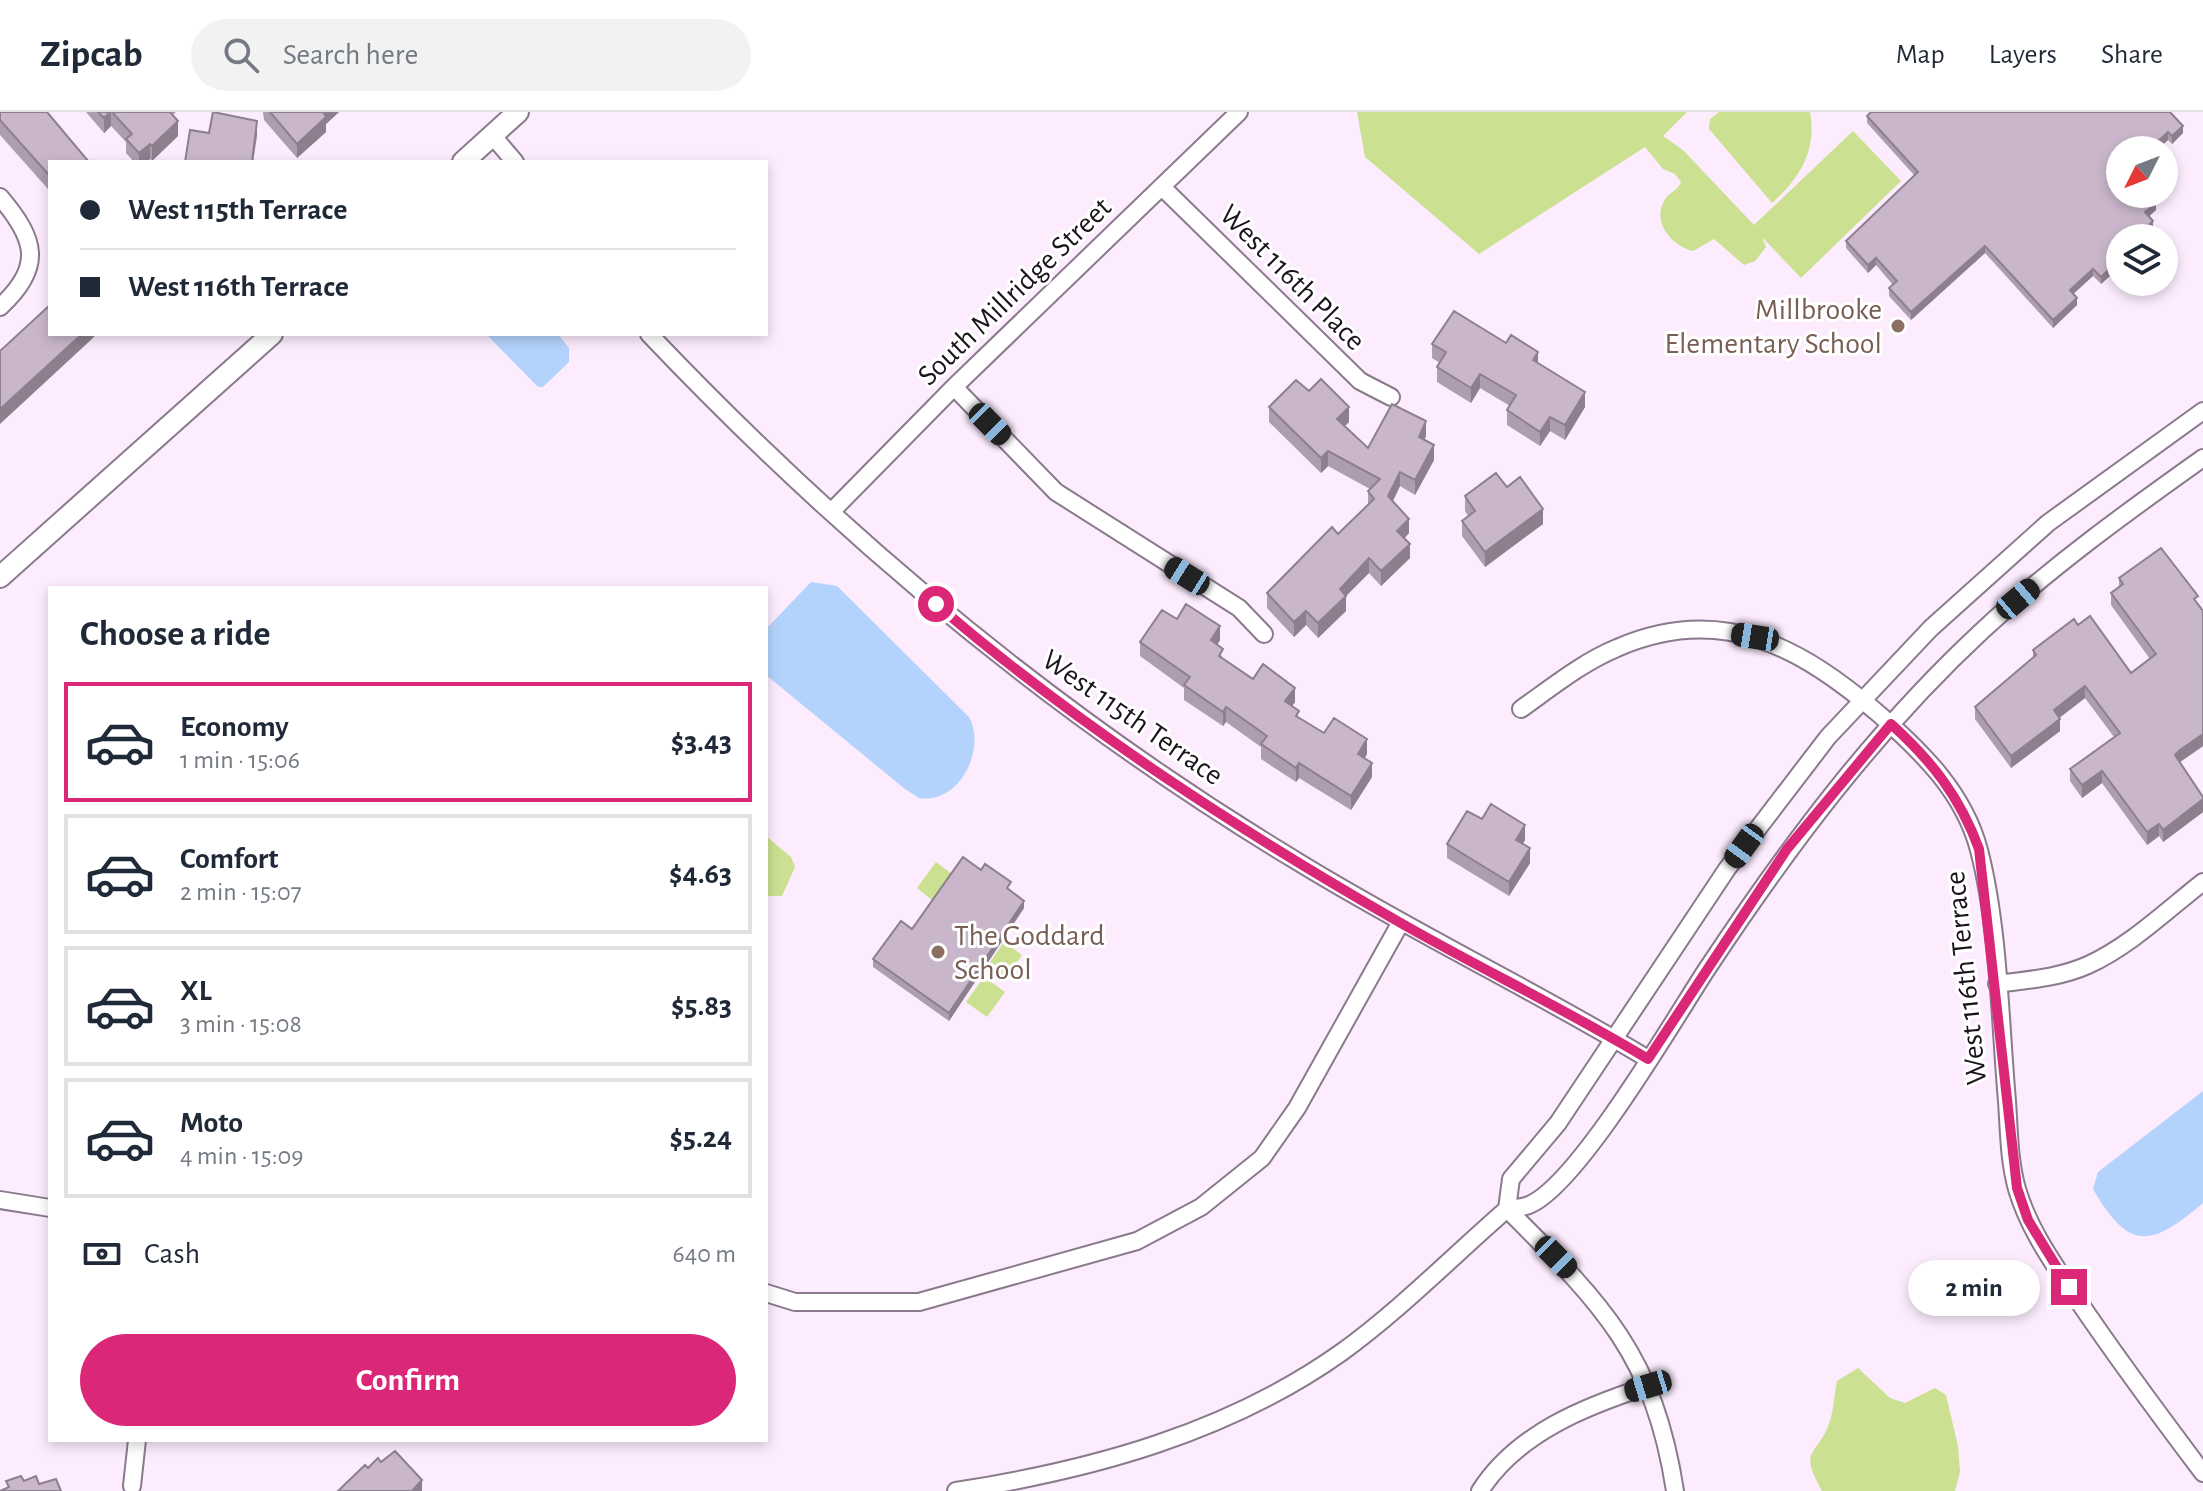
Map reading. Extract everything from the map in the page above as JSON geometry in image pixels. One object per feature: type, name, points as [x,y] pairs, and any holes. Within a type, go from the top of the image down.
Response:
[{"type":"street","points":[[467,160],[518,112]]},
{"type":"street","name":"South Millridge Street","points":[[831,512],[954,387],[1239,112]]},
{"type":"street","points":[[492,135],[513,160]]},
{"type":"street","name":"West 116th Place","points":[[1162,187],[1353,375],[1391,397]]},
{"type":"street","points":[[0,197],[20,221],[31,241],[30,263],[20,290],[0,307]]},
{"type":"street","points":[[0,577],[270,336]]},
{"type":"street","name":"West 115th Terrace","points":[[651,336],[831,512],[953,618],[1072,711],[1220,813],[1401,922],[1648,1059]]},
{"type":"street","points":[[954,387],[1056,492],[1239,608],[1264,634]]},
{"type":"street","points":[[1507,1209],[1511,1179],[1558,1123],[1777,800],[1862,699],[1931,628],[2048,523],[2203,411]]},
{"type":"street","points":[[956,1491],[998,1487],[1144,1450],[1250,1408],[1344,1351],[1507,1209],[1531,1205],[1562,1177],[1598,1133],[1787,849],[1891,724],[1950,662],[2030,589],[2115,520],[2203,458]]},
{"type":"street","name":"West 116th Terrace","points":[[1521,709],[1615,648],[1663,633],[1689,630],[1755,637],[1783,647],[1839,679],[1932,764],[1965,813],[1981,862],[1997,984],[2011,1158],[2028,1220],[2110,1347],[2203,1473]]},
{"type":"street","points":[[1997,984],[2047,978],[2107,956],[2203,882]]},
{"type":"street","points":[[768,1294],[795,1302],[919,1302],[1137,1241],[1201,1207],[1262,1158],[1297,1108],[1401,922]]},
{"type":"street","points":[[0,1200],[48,1208]]},
{"type":"street","points":[[1507,1209],[1571,1272],[1629,1346],[1648,1386],[1668,1447],[1675,1491]]},
{"type":"street","points":[[1480,1491],[1499,1466],[1542,1432],[1592,1406],[1648,1386]]},
{"type":"street","points":[[132,1486],[137,1442]]},
{"type":"green space","points":[[1357,112],[1687,112],[1663,136],[1683,150],[1754,225],[1853,131],[1901,181],[1801,278],[1762,237],[1766,247],[1755,261],[1744,265],[1714,239],[1693,251],[1671,239],[1662,225],[1661,209],[1666,198],[1681,182],[1675,174],[1663,169],[1645,147],[1479,254],[1365,157]]},
{"type":"green space","points":[[1719,112],[1810,112],[1811,139],[1804,162],[1791,184],[1772,203],[1709,129],[1710,119]]},
{"type":"green space","points":[[768,838],[791,857],[795,867],[782,896],[768,896]]},
{"type":"green space","points":[[936,862],[952,874],[933,901],[917,888]]},
{"type":"green space","points":[[1004,942],[1022,955],[1004,981],[986,968]]},
{"type":"green space","points":[[984,977],[1005,992],[987,1017],[966,1002]]},
{"type":"green space","points":[[1858,1368],[1890,1398],[1905,1403],[1935,1388],[1946,1395],[1958,1446],[1960,1472],[1955,1491],[1822,1491],[1810,1459],[1830,1421],[1837,1381]]},
{"type":"water","points":[[488,336],[560,336],[569,348],[569,362],[543,387],[538,387]]},
{"type":"water","points":[[811,582],[837,586],[969,717],[974,730],[972,759],[957,784],[933,798],[919,798],[768,677],[768,627]]},
{"type":"water","points":[[2203,1091],[2203,1203],[2170,1228],[2156,1234],[2143,1236],[2131,1233],[2106,1210],[2093,1189],[2098,1172]]},
{"type":"building","points":[[0,112],[47,112],[87,160],[48,160],[48,174],[0,120]]},
{"type":"building","points":[[112,112],[170,112],[178,121],[152,146],[150,144],[139,153],[126,139],[132,134]]},
{"type":"building","points":[[213,112],[257,121],[252,160],[185,160],[190,130],[209,133]]},
{"type":"building","points":[[270,112],[323,112],[326,117],[297,144]]},
{"type":"building","name":"Millbrooke Elementary School","points":[[1871,112],[2170,112],[2183,126],[2172,136],[2168,132],[2164,136],[2106,136],[2106,208],[2150,208],[2145,212],[2153,221],[2150,224],[2106,224],[2106,272],[2101,277],[2093,269],[2070,290],[2077,298],[2053,320],[1985,246],[1911,312],[1889,288],[1897,281],[1876,258],[1868,265],[1846,241],[1918,172],[1867,116]]},
{"type":"building","points":[[48,307],[48,336],[80,336],[0,409],[0,351]]},
{"type":"building","points":[[1454,311],[1506,343],[1511,335],[1538,352],[1533,360],[1585,392],[1565,425],[1550,417],[1540,432],[1507,410],[1516,395],[1480,374],[1471,388],[1437,367],[1446,352],[1432,344]]},
{"type":"building","points":[[1321,379],[1349,407],[1337,419],[1368,448],[1392,404],[1426,421],[1419,437],[1434,445],[1415,480],[1400,472],[1388,496],[1409,519],[1397,531],[1410,544],[1381,571],[1369,558],[1340,589],[1346,596],[1318,623],[1306,611],[1294,622],[1267,593],[1332,527],[1338,534],[1374,499],[1368,491],[1380,479],[1328,451],[1321,458],[1269,407],[1296,380],[1309,391]]},
{"type":"building","points":[[1496,473],[1507,487],[1520,477],[1543,509],[1485,552],[1462,521],[1475,511],[1465,496]]},
{"type":"building","points":[[2161,548],[2198,596],[2194,599],[2203,611],[2203,734],[2175,755],[2203,799],[2163,830],[2159,824],[2147,832],[2102,771],[2082,785],[2070,769],[2120,733],[2085,686],[2054,710],[2060,719],[2011,756],[1975,707],[2036,655],[2033,650],[2074,619],[2078,625],[2090,616],[2131,673],[2156,654],[2111,593],[2123,584],[2119,578]]},
{"type":"building","points":[[1186,604],[1220,626],[1211,640],[1223,649],[1219,656],[1253,679],[1263,664],[1295,688],[1285,701],[1299,711],[1296,716],[1324,733],[1334,718],[1367,739],[1358,754],[1372,763],[1351,796],[1299,763],[1296,768],[1261,744],[1267,736],[1226,707],[1223,712],[1184,685],[1190,677],[1140,642],[1162,610],[1177,619]]},
{"type":"building","points":[[1491,804],[1525,825],[1516,840],[1530,848],[1509,882],[1447,844],[1467,811],[1482,819]]},
{"type":"building","name":"The Goddard School","points":[[963,857],[981,870],[985,864],[1011,882],[1007,888],[1024,901],[949,1013],[873,959],[901,921],[912,929]]},
{"type":"building","points":[[395,1451],[422,1480],[412,1491],[338,1491],[365,1465],[368,1468],[378,1458],[381,1462]]},
{"type":"building","points":[[21,1476],[24,1481],[36,1476],[39,1484],[56,1479],[61,1491],[0,1491],[9,1487],[6,1481]]},
{"type":"place","name":"Millbrooke Elementary School","points":[[1898,326]]},
{"type":"place","name":"The Goddard School","points":[[938,952]]},
{"type":"route","points":[[936,604],[1072,711],[1220,813],[1401,922],[1648,1059],[1787,849],[1891,724],[1940,774],[1965,813],[1979,849],[1997,984],[2011,1158],[2017,1188],[2028,1220],[2069,1287]]}]
